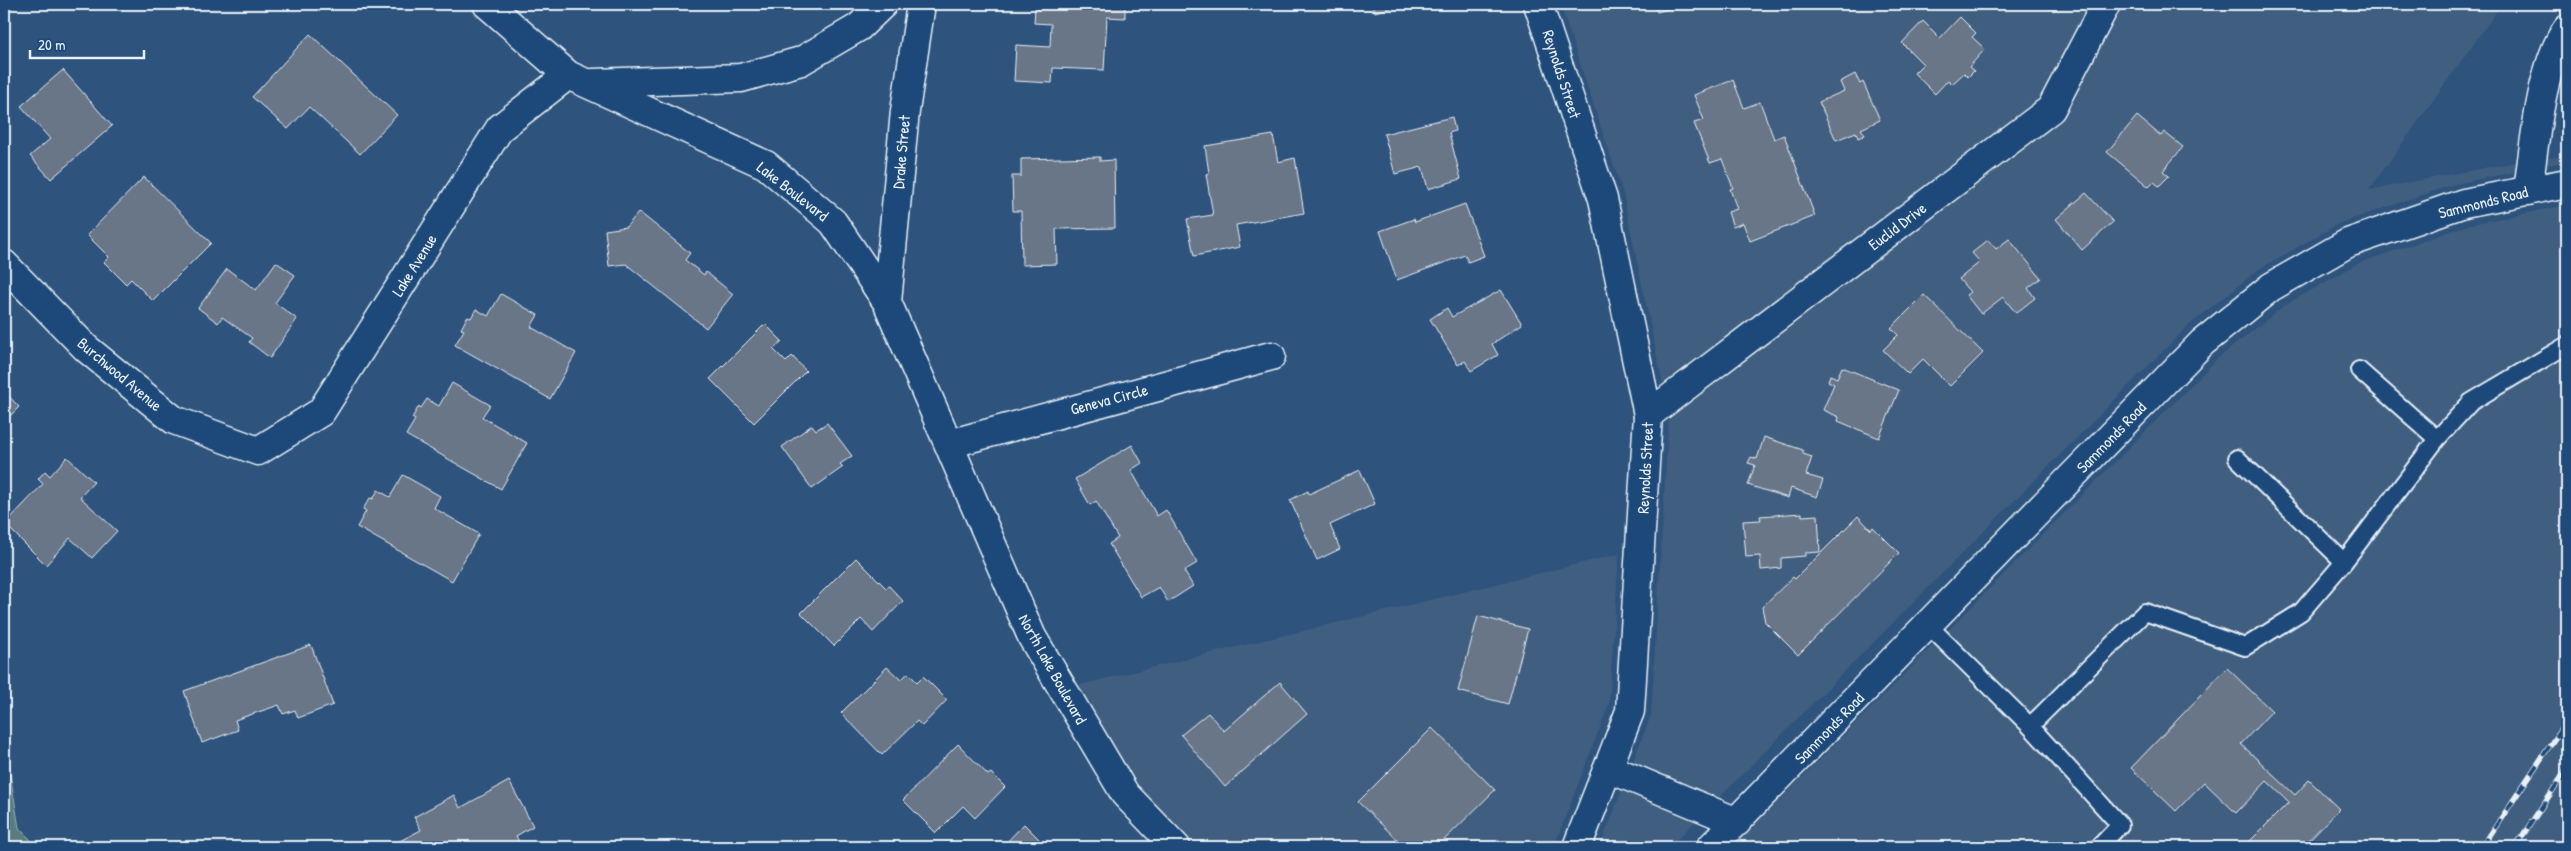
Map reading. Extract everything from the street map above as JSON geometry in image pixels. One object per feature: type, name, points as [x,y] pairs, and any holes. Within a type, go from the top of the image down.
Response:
[{"type":"street","name":"Lake Boulevard","points":[[487,4],[578,79],[766,166],[833,222],[887,302],[949,444]]},
{"type":"street","points":[[578,79],[741,78],[801,61],[859,27],[883,4]]},
{"type":"street","name":"Drake Street","points":[[887,302],[905,111],[921,4]]},
{"type":"street","name":"Reynolds Street","points":[[1538,4],[1603,199],[1648,415],[1630,711],[1577,847]]},
{"type":"street","name":"Euclid Drive","points":[[1648,415],[2051,109],[2106,4]]},
{"type":"street","points":[[2528,191],[2540,106],[2558,41],[2567,29]]},
{"type":"street","name":"Lake Avenue","points":[[258,451],[322,412],[500,128],[578,79]]},
{"type":"street","name":"Sammonds Road","points":[[1711,847],[2202,343],[2271,287],[2348,243],[2464,203],[2567,183]]},
{"type":"street","name":"Burchwood Avenue","points":[[4,264],[87,349],[174,420],[258,451]]},
{"type":"street","name":"Geneva Circle","points":[[949,444],[1271,356]]},
{"type":"street","name":"North Lake Boulevard","points":[[949,444],[1032,637],[1125,794],[1176,847]]},
{"type":"street","points":[[1608,768],[1737,822]]},
{"type":"lane","points":[[2030,726],[2145,612],[2245,647],[2301,612],[2344,562],[2437,439],[2470,402],[2567,345]]},
{"type":"lane","points":[[2359,370],[2437,439]]},
{"type":"lane","points":[[2238,458],[2344,562]]},
{"type":"lane","points":[[1928,625],[2030,726],[2120,825],[2099,847]]},
{"type":"shaded area","points":[[1560,4],[2502,4],[2369,190],[2526,160],[2567,156],[2567,161],[2455,184],[2340,223],[2259,269],[2187,327],[1670,847],[1600,847],[1651,715],[1669,414],[1623,194]]},
{"type":"shaded area","points":[[2567,205],[2567,847],[1733,847],[2217,359],[2285,305],[2359,263],[2471,224]]},
{"type":"shaded area","points":[[1619,554],[1609,704],[1554,847],[1193,847],[1055,691]]},
{"type":"green space","points":[[4,737],[19,828],[38,847],[4,847]]},
{"type":"building","points":[[4,4],[17,4],[4,13]]},
{"type":"building","points":[[1053,4],[1125,4],[1125,18],[1107,17],[1104,70],[1053,68],[1052,83],[1014,81],[1016,45],[1050,47],[1051,24],[1034,23],[1035,8],[1053,9]]},
{"type":"building","points":[[1373,4],[1406,4],[1375,12]]},
{"type":"building","points":[[1655,4],[1687,4],[1657,12]]},
{"type":"building","points":[[1960,17],[1976,33],[1972,37],[1985,49],[1969,67],[1974,71],[1968,77],[1964,73],[1952,84],[1948,80],[1935,94],[1914,73],[1923,64],[1902,43],[1923,21],[1940,38]]},
{"type":"building","points":[[310,34],[397,115],[360,154],[309,107],[288,129],[252,97]]},
{"type":"building","points":[[63,70],[112,126],[51,179],[30,156],[50,139],[21,106]]},
{"type":"building","points":[[1855,74],[1860,84],[1863,82],[1880,120],[1861,129],[1865,135],[1858,138],[1856,132],[1836,140],[1819,102],[1844,91],[1840,82]]},
{"type":"building","points":[[1733,80],[1744,108],[1760,102],[1774,139],[1784,135],[1815,216],[1750,241],[1743,223],[1733,227],[1728,212],[1737,209],[1730,189],[1733,188],[1722,159],[1710,163],[1694,123],[1704,120],[1694,95]]},
{"type":"building","points":[[2137,116],[2161,136],[2164,132],[2183,147],[2163,171],[2169,176],[2159,186],[2154,182],[2149,187],[2107,152]]},
{"type":"building","points":[[1452,117],[1455,131],[1449,133],[1461,179],[1428,189],[1422,167],[1395,174],[1384,134]]},
{"type":"building","points":[[1273,135],[1278,162],[1295,158],[1304,213],[1236,225],[1240,247],[1194,256],[1187,219],[1213,215],[1206,174],[1209,173],[1205,146]]},
{"type":"building","points":[[1100,157],[1100,161],[1114,160],[1115,228],[1056,229],[1057,264],[1022,265],[1021,211],[1013,211],[1012,176],[1021,176],[1021,159]]},
{"type":"building","points":[[144,177],[211,243],[153,301],[131,279],[126,284],[104,262],[109,257],[87,235]]},
{"type":"building","points":[[2086,193],[2113,222],[2082,250],[2056,219]]},
{"type":"building","points":[[1465,204],[1484,256],[1468,262],[1465,255],[1397,280],[1380,231],[1414,219],[1415,222]]},
{"type":"building","points":[[639,212],[690,253],[685,260],[704,275],[706,272],[733,294],[706,328],[626,264],[609,266],[605,230],[626,227]]},
{"type":"building","points":[[2009,239],[2041,278],[2028,288],[2035,298],[2016,313],[2003,297],[1981,314],[1966,295],[1970,292],[1959,279],[1980,262],[1972,253],[1988,240],[1996,249]]},
{"type":"building","points":[[276,262],[295,275],[275,303],[297,319],[270,358],[249,342],[252,338],[222,317],[218,323],[198,308],[227,269],[256,290]]},
{"type":"building","points":[[1501,290],[1522,324],[1492,344],[1498,355],[1471,371],[1465,361],[1458,365],[1430,319],[1447,308],[1452,317]]},
{"type":"building","points":[[501,294],[538,315],[531,327],[576,353],[550,399],[455,345],[464,330],[461,329],[467,317],[471,318],[476,309],[488,316]]},
{"type":"building","points":[[1924,295],[1983,353],[1950,386],[1923,359],[1908,374],[1883,350],[1898,335],[1891,328]]},
{"type":"building","points":[[765,324],[782,341],[773,349],[786,362],[792,356],[806,371],[754,423],[710,379]]},
{"type":"building","points":[[1842,367],[1899,390],[1879,438],[1838,421],[1839,417],[1823,410],[1834,384],[1828,381],[1830,375],[1837,378]]},
{"type":"building","points":[[452,383],[490,405],[482,417],[527,443],[501,489],[406,435],[415,420],[412,418],[419,406],[421,408],[427,399],[439,406]]},
{"type":"building","points":[[4,391],[19,407],[4,422]]},
{"type":"building","points":[[827,423],[852,456],[840,464],[843,467],[812,489],[782,447],[812,425],[816,430]]},
{"type":"building","points":[[1764,437],[1803,450],[1803,454],[1812,457],[1806,475],[1823,480],[1817,497],[1791,488],[1788,498],[1748,485],[1755,465],[1748,463],[1751,457],[1757,459]]},
{"type":"building","points":[[1132,445],[1142,463],[1131,470],[1157,516],[1166,510],[1197,563],[1184,571],[1193,586],[1168,602],[1159,587],[1141,597],[1109,544],[1118,538],[1096,501],[1090,505],[1075,479]]},
{"type":"building","points":[[67,457],[94,482],[80,497],[117,531],[92,558],[70,538],[46,565],[5,524],[43,484],[38,479],[45,471],[50,476]]},
{"type":"building","points":[[1360,470],[1375,504],[1330,525],[1340,549],[1317,560],[1290,500],[1308,491],[1309,494]]},
{"type":"building","points":[[403,475],[440,496],[434,508],[479,534],[452,581],[357,527],[366,511],[363,509],[370,498],[373,499],[378,490],[390,497]]},
{"type":"building","points":[[1802,513],[1802,516],[1818,515],[1820,552],[1805,553],[1805,556],[1781,558],[1781,568],[1761,570],[1760,556],[1746,557],[1743,521],[1761,520],[1760,516]]},
{"type":"building","points":[[1858,516],[1871,530],[1873,527],[1899,553],[1798,655],[1765,622],[1762,607],[1793,577],[1795,579]]},
{"type":"building","points":[[856,558],[886,588],[889,586],[903,601],[873,632],[861,619],[834,646],[801,613]]},
{"type":"building","points":[[1478,616],[1528,629],[1508,704],[1458,691]]},
{"type":"building","points":[[311,645],[333,705],[298,718],[295,710],[283,714],[279,705],[235,720],[238,730],[202,743],[184,691]]},
{"type":"building","points":[[887,667],[901,680],[908,673],[917,682],[923,676],[947,700],[922,726],[917,721],[882,755],[841,713]]},
{"type":"building","points":[[2227,668],[2272,711],[2241,744],[2295,795],[2309,780],[2339,809],[2302,847],[2244,847],[2289,802],[2267,781],[2236,813],[2204,782],[2176,811],[2131,768]]},
{"type":"building","points":[[1280,682],[1307,714],[1225,787],[1181,735],[1208,713],[1224,731]]},
{"type":"building","points":[[1432,728],[1495,790],[1437,847],[1401,847],[1403,845],[1358,802]]},
{"type":"building","points":[[958,744],[988,775],[991,773],[1005,787],[975,818],[963,806],[936,833],[903,800]]},
{"type":"building","points":[[509,781],[533,826],[516,836],[522,847],[388,847],[421,830],[414,817],[454,795],[460,808]]},
{"type":"building","points":[[1024,824],[1041,841],[1036,847],[1002,847]]},
{"type":"railway","points":[[2482,847],[2567,720]]},
{"type":"railway","points":[[2515,847],[2567,769]]}]
